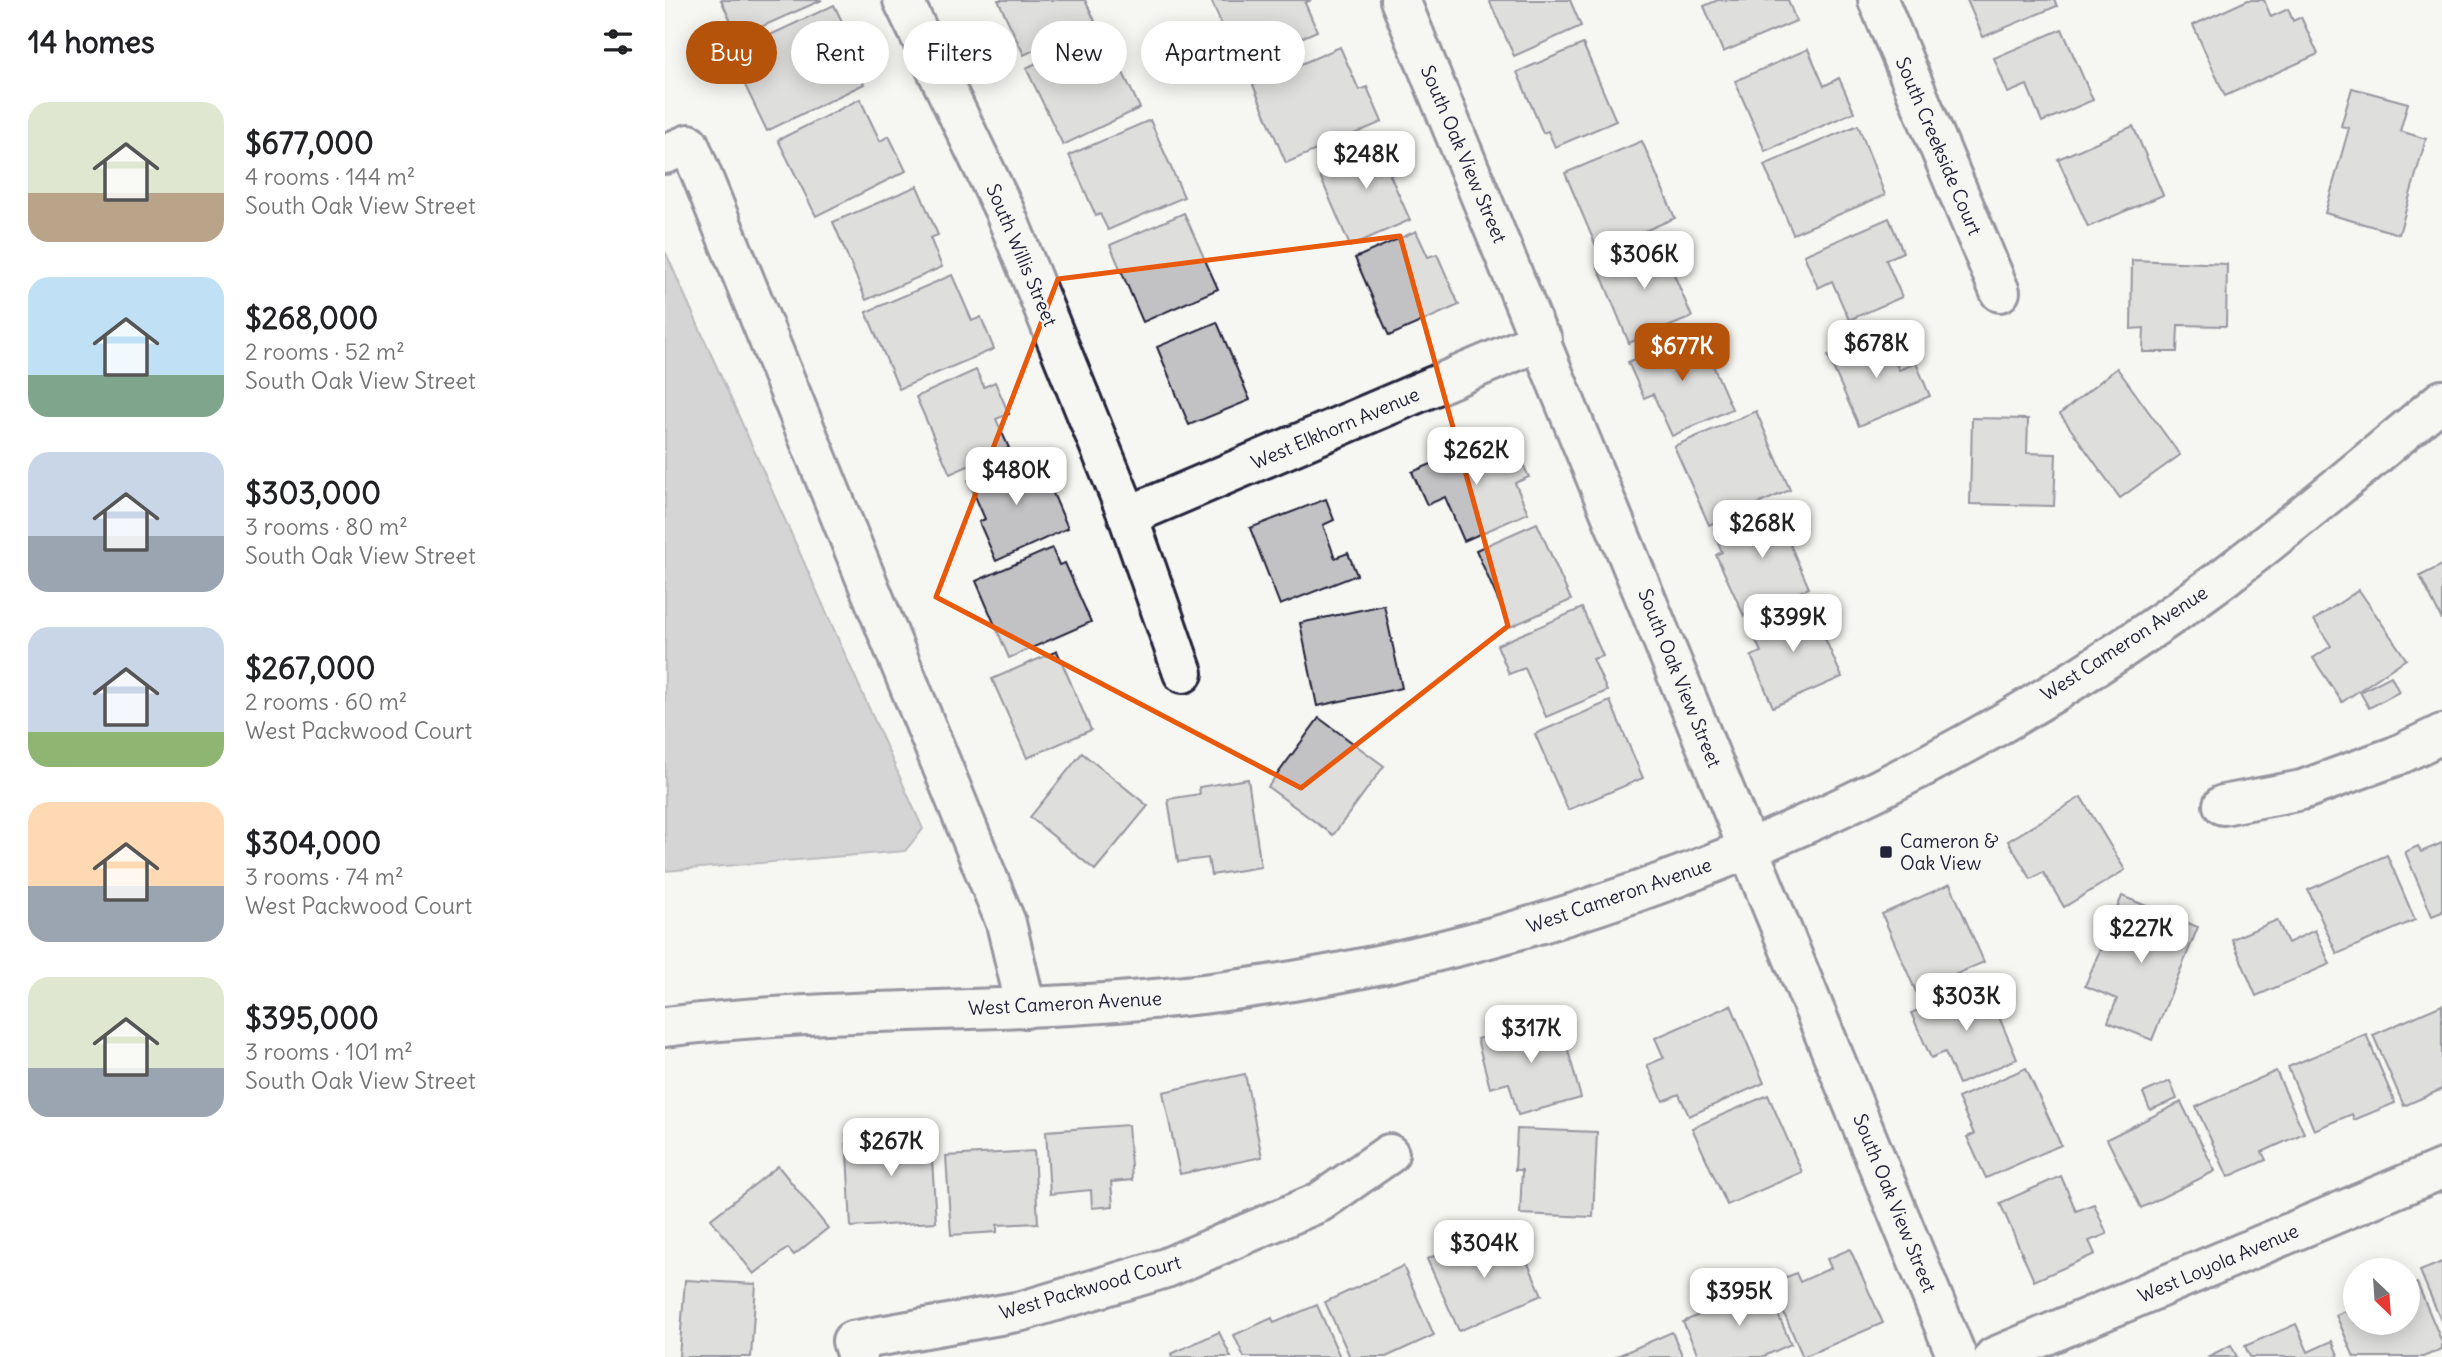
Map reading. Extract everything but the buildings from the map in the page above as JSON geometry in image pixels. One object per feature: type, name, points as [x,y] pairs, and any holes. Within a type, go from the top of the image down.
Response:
[{"type":"street","name":"South Willis Street","points":[[904,0],[1004,210],[1128,516],[1183,673]]},
{"type":"street","name":"South Oak View Street","points":[[1400,0],[1957,1357]]},
{"type":"street","name":"South Creekside Court","points":[[1878,0],[2000,292]]},
{"type":"street","points":[[665,154],[689,144],[1006,923],[1026,1008]]},
{"type":"street","name":"West Elkhorn Avenue","points":[[1128,516],[1542,341]]},
{"type":"street","name":"West Cameron Avenue","points":[[665,1027],[824,1012],[1026,1008],[1217,993],[1394,961],[1549,922],[1750,849],[1890,782],[2032,704],[2098,663],[2220,580],[2442,400]]},
{"type":"street","points":[[2223,804],[2302,790],[2396,756],[2442,734]]},
{"type":"street","name":"West Packwood Court","points":[[855,1349],[1022,1311],[1166,1268],[1320,1202],[1388,1154]]},
{"type":"street","name":"West Loyola Avenue","points":[[1994,1357],[2442,1169]]},
{"type":"highlighted area","points":[[1400,236],[1508,626],[1301,788],[936,597],[1058,279]]},
{"type":"shaded area","points":[[665,251],[923,829],[905,851],[665,871]]},
{"type":"place","name":"Cameron & Oak View","points":[[1886,852]]}]
